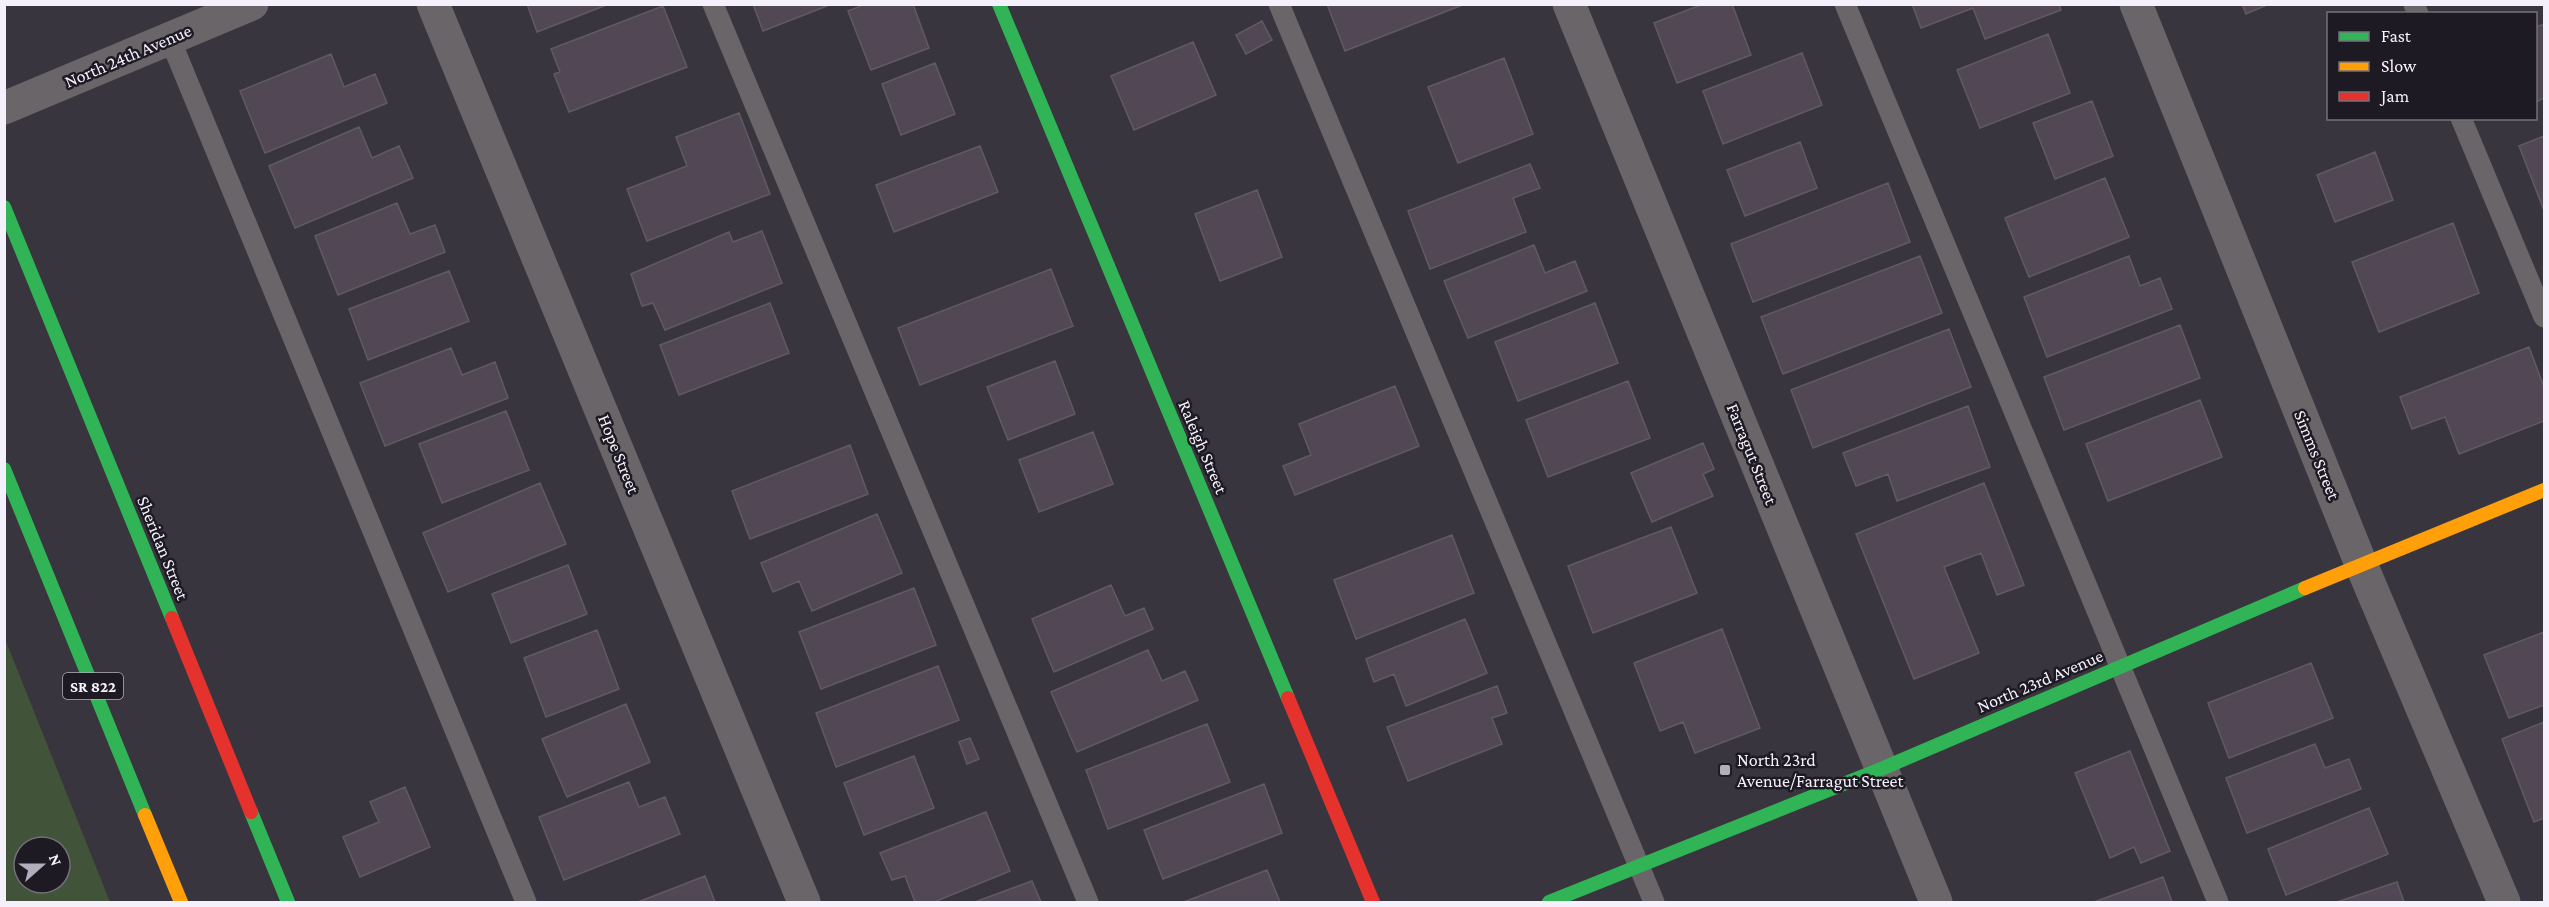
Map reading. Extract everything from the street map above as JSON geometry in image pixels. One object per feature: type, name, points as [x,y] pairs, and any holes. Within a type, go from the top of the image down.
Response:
[{"type":"street","name":"North 24th Avenue","points":[[4,108],[252,4]]},
{"type":"street","name":"Hope Street","points":[[433,4],[804,903]]},
{"type":"street","name":"Raleigh Street","points":[[999,4],[1373,903]]},
{"type":"street","name":"Farragut Street","points":[[1569,4],[1936,903]]},
{"type":"street","name":"Simms Street","points":[[2136,4],[2361,564],[2504,903]]},
{"type":"street","name":"Sheridan Street","points":[[4,207],[288,903]]},
{"type":"street","points":[[4,242],[26,261]]},
{"type":"street","name":"SR 822","points":[[4,469],[181,903]]},
{"type":"street","name":"North 23rd Avenue","points":[[1549,903],[1881,769],[2361,564],[2544,490]]},
{"type":"lane","points":[[713,4],[1088,903]]},
{"type":"lane","points":[[1279,4],[1654,903]]},
{"type":"lane","points":[[1845,4],[2218,903]]},
{"type":"lane","points":[[170,39],[526,903]]},
{"type":"lane","points":[[2462,120],[2544,317]]},
{"type":"green space","points":[[5,639],[110,902],[5,902]]},
{"type":"building","points":[[527,4],[609,4],[537,32]]},
{"type":"building","points":[[753,4],[832,4],[763,31]]},
{"type":"building","points":[[866,4],[913,4],[929,48],[871,70],[848,11]]},
{"type":"building","points":[[1327,4],[1465,4],[1345,51]]},
{"type":"building","points":[[1703,4],[1732,4],[1751,55],[1677,83],[1654,23]]},
{"type":"building","points":[[1912,4],[2059,4],[2061,10],[1985,39],[1973,8],[1921,28]]},
{"type":"building","points":[[2242,4],[2269,4],[2246,14]]},
{"type":"building","points":[[663,6],[687,67],[569,112],[554,74],[560,72],[551,49]]},
{"type":"building","points":[[1262,21],[1272,40],[1246,54],[1236,35]]},
{"type":"building","points":[[2544,24],[2544,98],[2537,102],[2537,27]]},
{"type":"building","points":[[2048,34],[2070,93],[1980,128],[1957,70]]},
{"type":"building","points":[[1193,42],[1216,95],[1134,130],[1111,76]]},
{"type":"building","points":[[1802,53],[1822,105],[1723,144],[1703,91]]},
{"type":"building","points":[[331,54],[344,87],[375,74],[387,103],[265,153],[240,91]]},
{"type":"building","points":[[1504,58],[1533,134],[1458,163],[1428,87]]},
{"type":"building","points":[[935,63],[955,114],[901,135],[882,84]]},
{"type":"building","points":[[2092,101],[2113,156],[2055,179],[2033,123]]},
{"type":"building","points":[[739,113],[770,194],[647,241],[627,189],[687,166],[676,137]]},
{"type":"building","points":[[359,127],[372,158],[399,146],[413,178],[295,228],[269,166]]},
{"type":"building","points":[[2544,136],[2544,207],[2543,208],[2519,146]]},
{"type":"building","points":[[1800,142],[1817,188],[1745,216],[1727,170]]},
{"type":"building","points":[[980,146],[998,192],[894,232],[876,185]]},
{"type":"building","points":[[2375,152],[2393,200],[2335,222],[2317,175]]},
{"type":"building","points":[[1530,164],[1540,188],[1513,198],[1526,232],[1430,269],[1408,211]]},
{"type":"building","points":[[2105,178],[2129,237],[2029,277],[2005,218]]},
{"type":"building","points":[[1888,183],[1910,242],[1753,302],[1731,244]]},
{"type":"building","points":[[1257,190],[1282,257],[1220,281],[1195,214]]},
{"type":"building","points":[[397,203],[410,234],[435,225],[445,252],[338,295],[315,236]]},
{"type":"building","points":[[2453,223],[2479,293],[2379,332],[2352,262]]},
{"type":"building","points":[[762,231],[782,283],[665,330],[653,303],[642,306],[631,274],[729,232],[733,242]]},
{"type":"building","points":[[1534,245],[1545,273],[1575,261],[1587,291],[1468,338],[1444,281]]},
{"type":"building","points":[[1920,256],[1942,313],[1783,374],[1761,317]]},
{"type":"building","points":[[2129,256],[2140,286],[2160,278],[2172,309],[2047,357],[2024,297]]},
{"type":"building","points":[[1051,269],[1073,326],[920,385],[898,328]]},
{"type":"building","points":[[449,271],[469,321],[368,360],[349,309]]},
{"type":"building","points":[[770,303],[789,353],[679,395],[660,345]]},
{"type":"building","points":[[1595,303],[1618,363],[1518,401],[1495,342]]},
{"type":"building","points":[[2180,325],[2200,378],[2064,430],[2044,377]]},
{"type":"building","points":[[1949,329],[1971,387],[1813,448],[1791,390]]},
{"type":"building","points":[[2529,347],[2544,387],[2544,421],[2459,454],[2445,417],[2412,429],[2400,397]]},
{"type":"building","points":[[451,348],[462,375],[495,362],[508,398],[385,446],[360,383]]},
{"type":"building","points":[[1055,361],[1075,414],[1008,440],[987,387]]},
{"type":"building","points":[[1628,381],[1650,438],[1548,477],[1526,420]]},
{"type":"building","points":[[1395,386],[1419,446],[1295,495],[1283,466],[1311,455],[1299,424]]},
{"type":"building","points":[[2200,400],[2222,457],[2108,501],[2086,444]]},
{"type":"building","points":[[1968,406],[1990,467],[1897,501],[1888,474],[1856,486],[1843,453]]},
{"type":"building","points":[[506,411],[529,470],[442,503],[419,444]]},
{"type":"building","points":[[1093,432],[1113,484],[1039,512],[1019,460]]},
{"type":"building","points":[[1703,443],[1714,469],[1703,474],[1713,496],[1652,522],[1631,473]]},
{"type":"building","points":[[850,445],[868,494],[750,539],[732,491]]},
{"type":"building","points":[[540,483],[566,544],[448,592],[423,533]]},
{"type":"building","points":[[1984,483],[2024,585],[1997,595],[1981,553],[1944,567],[1979,653],[1914,679],[1856,534]]},
{"type":"building","points":[[877,514],[902,573],[812,611],[799,581],[773,592],[761,563]]},
{"type":"building","points":[[1671,527],[1697,593],[1593,633],[1568,566]]},
{"type":"building","points":[[1452,535],[1474,593],[1356,639],[1334,580]]},
{"type":"building","points":[[568,565],[587,614],[511,643],[492,594]]},
{"type":"building","points":[[1111,585],[1125,616],[1144,608],[1153,629],[1054,672],[1032,619]]},
{"type":"building","points":[[914,588],[936,645],[821,689],[799,632]]},
{"type":"building","points":[[1465,619],[1487,673],[1406,706],[1394,674],[1374,682],[1366,659]]},
{"type":"building","points":[[1722,629],[1760,728],[1695,753],[1683,722],[1660,731],[1634,663]]},
{"type":"building","points":[[597,630],[619,689],[546,717],[524,658]]},
{"type":"building","points":[[2544,632],[2544,705],[2509,718],[2484,655]]},
{"type":"building","points":[[1148,650],[1162,681],[1185,671],[1198,700],[1077,752],[1051,692]]},
{"type":"building","points":[[2311,663],[2333,718],[2229,758],[2208,703]]},
{"type":"building","points":[[938,666],[959,720],[836,767],[816,713]]},
{"type":"building","points":[[1497,686],[1507,713],[1492,718],[1502,744],[1408,781],[1387,727]]},
{"type":"building","points":[[626,704],[650,762],[567,797],[542,739]]},
{"type":"building","points":[[2544,722],[2544,818],[2534,822],[2502,739]]},
{"type":"building","points":[[1207,724],[1230,782],[1108,829],[1086,770]]},
{"type":"building","points":[[970,738],[979,759],[967,764],[959,742]]},
{"type":"building","points":[[2315,744],[2325,768],[2349,759],[2361,789],[2247,833],[2226,778]]},
{"type":"building","points":[[2130,751],[2170,851],[2141,863],[2134,847],[2110,858],[2075,773]]},
{"type":"building","points":[[914,756],[934,808],[864,835],[844,783]]},
{"type":"building","points":[[629,782],[639,807],[665,797],[680,834],[564,880],[539,817]]},
{"type":"building","points":[[1264,784],[1282,833],[1163,879],[1144,830]]},
{"type":"building","points":[[405,787],[430,847],[360,877],[343,837],[379,822],[370,802]]},
{"type":"building","points":[[2369,808],[2388,854],[2286,895],[2268,849]]},
{"type":"building","points":[[986,812],[1010,871],[934,902],[915,902],[905,876],[892,880],[880,853]]},
{"type":"building","points":[[1267,870],[1280,902],[1184,902]]},
{"type":"building","points":[[705,876],[715,902],[638,902]]},
{"type":"building","points":[[2163,877],[2172,902],[2094,902]]},
{"type":"building","points":[[1032,881],[1041,902],[975,902]]},
{"type":"building","points":[[2397,882],[2404,902],[2337,902]]},
{"type":"traffic: fast","points":[[999,4],[1288,698]]},
{"type":"traffic: fast","points":[[4,207],[172,618]]},
{"type":"traffic: fast","points":[[4,469],[145,815]]},
{"type":"traffic: fast","points":[[1549,902],[1881,769],[2305,588]]},
{"type":"traffic: fast","points":[[251,812],[288,902]]},
{"type":"traffic: slow","points":[[2305,588],[2544,490]]},
{"type":"traffic: slow","points":[[145,815],[181,902]]},
{"type":"traffic: jam","points":[[172,618],[251,812]]},
{"type":"traffic: jam","points":[[1288,698],[1373,902]]},
{"type":"place","name":"North 23rd Avenue/Farragut Street","points":[[1725,770]]}]
